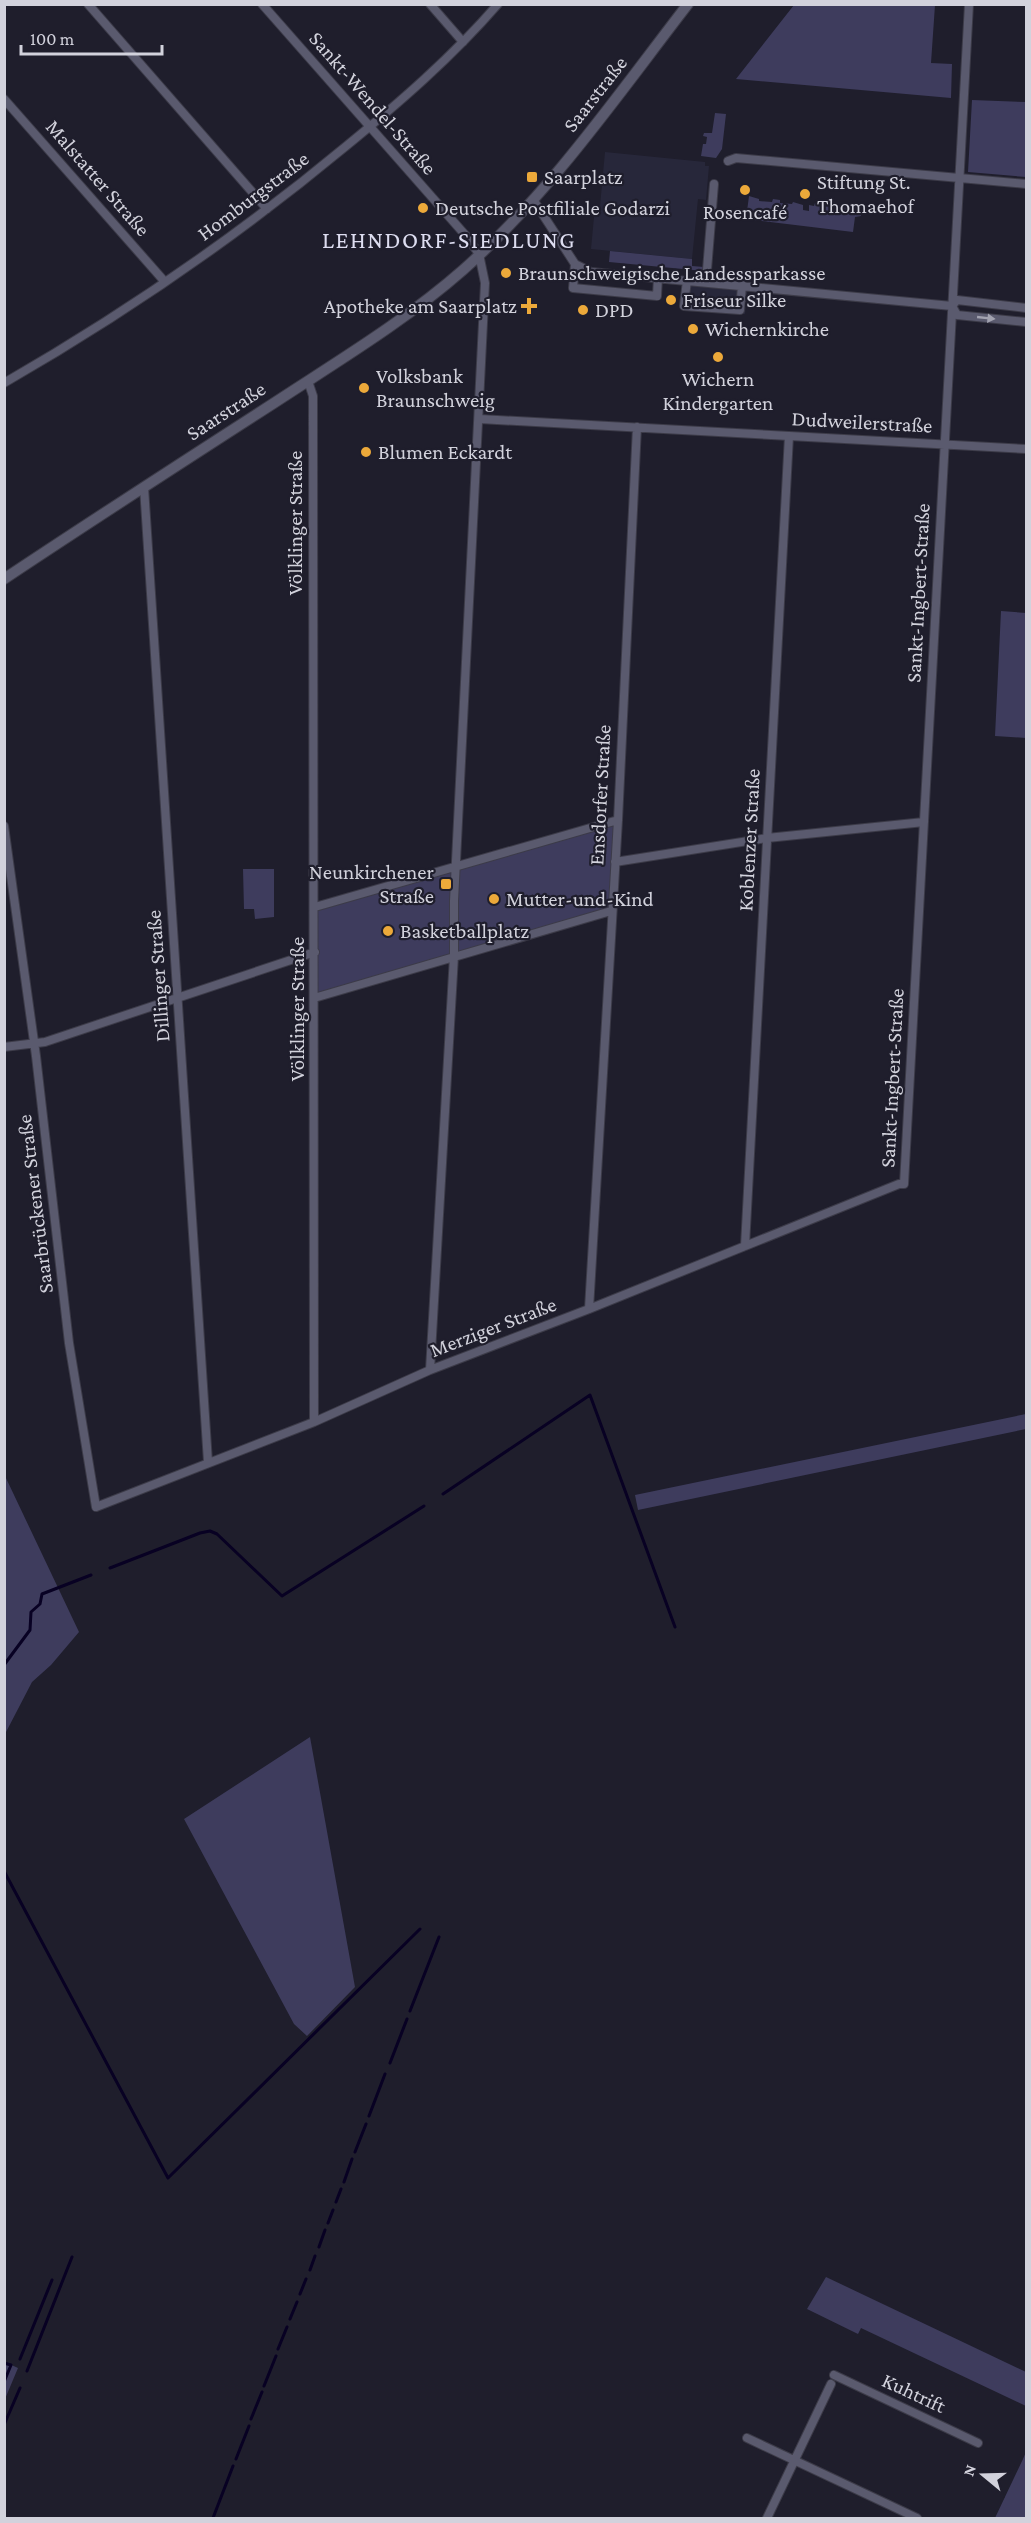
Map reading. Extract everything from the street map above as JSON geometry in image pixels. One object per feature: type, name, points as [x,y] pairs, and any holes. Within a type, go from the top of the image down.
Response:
[{"type":"street","points":[[88,4],[267,209]]},
{"type":"street","name":"Sankt-Wendel-Straße","points":[[262,4],[479,254]]},
{"type":"street","points":[[430,4],[463,42]]},
{"type":"street","name":"Homburgstraße","points":[[4,383],[165,282],[267,209],[370,127],[438,68],[498,4]]},
{"type":"street","name":"Saarstraße","points":[[4,579],[308,381],[427,299],[465,268],[534,201],[566,164],[688,4]]},
{"type":"street","name":"Sankt-Ingbert-Straße","points":[[904,1184],[969,4]]},
{"type":"street","name":"Malstatter Straße","points":[[4,99],[165,282]]},
{"type":"street","points":[[728,161],[736,158],[1026,184]]},
{"type":"street","points":[[706,282],[714,184]]},
{"type":"street","points":[[534,201],[575,264],[591,272],[952,306]]},
{"type":"street","points":[[430,1370],[454,956],[456,864],[486,296],[479,254]]},
{"type":"street","points":[[575,264],[573,288],[657,296],[658,277]]},
{"type":"street","points":[[687,280],[684,306],[740,310],[742,285]]},
{"type":"street","points":[[952,306],[957,300],[1026,308]]},
{"type":"street","points":[[952,306],[957,315],[1026,322]]},
{"type":"street","name":"Völklinger Straße","points":[[308,381],[313,396],[315,1422]]},
{"type":"street","name":"Dudweilerstraße","points":[[480,419],[1026,448]]},
{"type":"street","name":"Ensdorfer Straße","points":[[589,1309],[618,820],[637,427]]},
{"type":"street","name":"Koblenzer Straße","points":[[746,1246],[789,436]]},
{"type":"street","name":"Dillinger Straße","points":[[144,487],[208,1462]]},
{"type":"street","points":[[315,907],[456,864],[618,820]]},
{"type":"street","points":[[615,862],[767,837],[924,822]]},
{"type":"street","name":"Saarbrückener Straße","points":[[4,826],[69,1343],[96,1507]]},
{"type":"street","points":[[314,998],[612,911]]},
{"type":"street","points":[[4,1047],[45,1042],[315,952]]},
{"type":"street","name":"Merziger Straße","points":[[96,1507],[315,1422],[430,1370],[589,1309],[899,1184],[904,1184]]},
{"type":"street","name":"Kuhtrift","points":[[767,2518],[833,2379],[978,2443]]},
{"type":"street","points":[[747,2438],[917,2518]]},
{"type":"shaded area","points":[[794,5],[935,5],[931,63],[952,64],[951,98],[736,79]]},
{"type":"shaded area","points":[[972,100],[1026,102],[1026,177],[968,172]]},
{"type":"shaded area","points":[[715,113],[726,114],[722,149],[716,158],[701,156],[707,137],[703,136],[704,133],[712,133]]},
{"type":"shaded area","points":[[605,152],[705,162],[705,166],[709,166],[706,200],[698,199],[692,259],[591,249],[594,217],[599,217]]},
{"type":"shaded area","points":[[749,196],[759,201],[772,202],[773,199],[780,200],[780,203],[792,204],[793,202],[803,205],[803,210],[809,211],[809,205],[814,206],[815,203],[820,206],[861,208],[861,216],[855,217],[853,232],[746,219]]},
{"type":"shaded area","points":[[610,251],[692,259],[692,266],[704,267],[704,271],[609,262]]},
{"type":"shaded area","points":[[685,280],[748,286],[745,314],[682,308]]},
{"type":"shaded area","points":[[1001,611],[1026,613],[1026,738],[995,736]]},
{"type":"shaded area","points":[[618,820],[611,911],[314,998],[315,907]]},
{"type":"shaded area","points":[[243,869],[274,869],[274,917],[255,919],[254,909],[244,909]]},
{"type":"shaded area","points":[[1026,1414],[1026,1429],[638,1510],[635,1495]]},
{"type":"shaded area","points":[[5,1476],[79,1632],[51,1665],[32,1682],[5,1734]]},
{"type":"shaded area","points":[[310,1737],[355,1987],[307,2036],[294,2024],[184,1819]]},
{"type":"shaded area","points":[[826,2277],[1026,2372],[1026,2406],[861,2328],[858,2334],[807,2309]]},
{"type":"shaded area","points":[[5,2362],[18,2368],[5,2399]]},
{"type":"shaded area","points":[[1026,2452],[1026,2518],[995,2518],[1023,2459]]},
{"type":"waterway","points":[[443,1494],[590,1395],[675,1627]]},
{"type":"waterway","points":[[110,1568],[210,1531],[217,1534],[282,1596],[424,1506]]},
{"type":"waterway","points":[[4,1665],[30,1630],[31,1612],[40,1604],[42,1594],[91,1575]]},
{"type":"waterway","points":[[4,1871],[168,2178],[420,1929]]},
{"type":"waterway","points":[[410,2011],[439,1937]]},
{"type":"waterway","points":[[390,2063],[407,2019]]},
{"type":"waterway","points":[[369,2116],[385,2074]]},
{"type":"waterway","points":[[355,2152],[366,2124]]},
{"type":"waterway","points":[[344,2182],[352,2159]]},
{"type":"waterway","points":[[336,2202],[341,2189]]},
{"type":"waterway","points":[[328,2223],[333,2210]]},
{"type":"waterway","points":[[319,2247],[325,2230]]},
{"type":"waterway","points":[[310,2270],[315,2256]]},
{"type":"waterway","points":[[27,2371],[72,2257]]},
{"type":"waterway","points":[[300,2294],[306,2279]]},
{"type":"waterway","points":[[20,2359],[52,2280]]},
{"type":"waterway","points":[[290,2319],[297,2302]]},
{"type":"waterway","points":[[278,2349],[287,2327]]},
{"type":"waterway","points":[[264,2386],[276,2356]]},
{"type":"waterway","points":[[4,2363],[11,2365],[4,2382]]},
{"type":"waterway","points":[[4,2425],[20,2388]]},
{"type":"waterway","points":[[251,2419],[262,2392]]},
{"type":"waterway","points":[[236,2459],[249,2426]]},
{"type":"waterway","points":[[213,2518],[233,2466]]},
{"type":"place","name":"Saarplatz","points":[[532,177]]},
{"type":"place","name":"Rosencafé","points":[[745,190]]},
{"type":"place","name":"Stiftung St. Thomaehof","points":[[805,194]]},
{"type":"place","name":"Deutsche Postfiliale Godarzi","points":[[423,208]]},
{"type":"place","name":"Braunschweigische Landessparkasse","points":[[506,273]]},
{"type":"place","name":"Friseur Silke","points":[[671,300]]},
{"type":"place","name":"Apotheke am Saarplatz","points":[[529,306]]},
{"type":"place","name":"DPD","points":[[583,310]]},
{"type":"place","name":"Wichernkirche","points":[[693,329]]},
{"type":"place","name":"Wichern Kindergarten","points":[[718,357]]},
{"type":"place","name":"Volksbank Braunschweig","points":[[364,388]]},
{"type":"place","name":"Blumen Eckardt","points":[[366,452]]},
{"type":"place","name":"Neunkirchener Straße","points":[[446,884]]},
{"type":"place","name":"Mutter-und-Kind","points":[[494,899]]},
{"type":"place","name":"Basketballplatz","points":[[388,931]]},
{"type":"district","name":"LEHNDORF-SIEDLUNG","points":[[449,240]]}]
